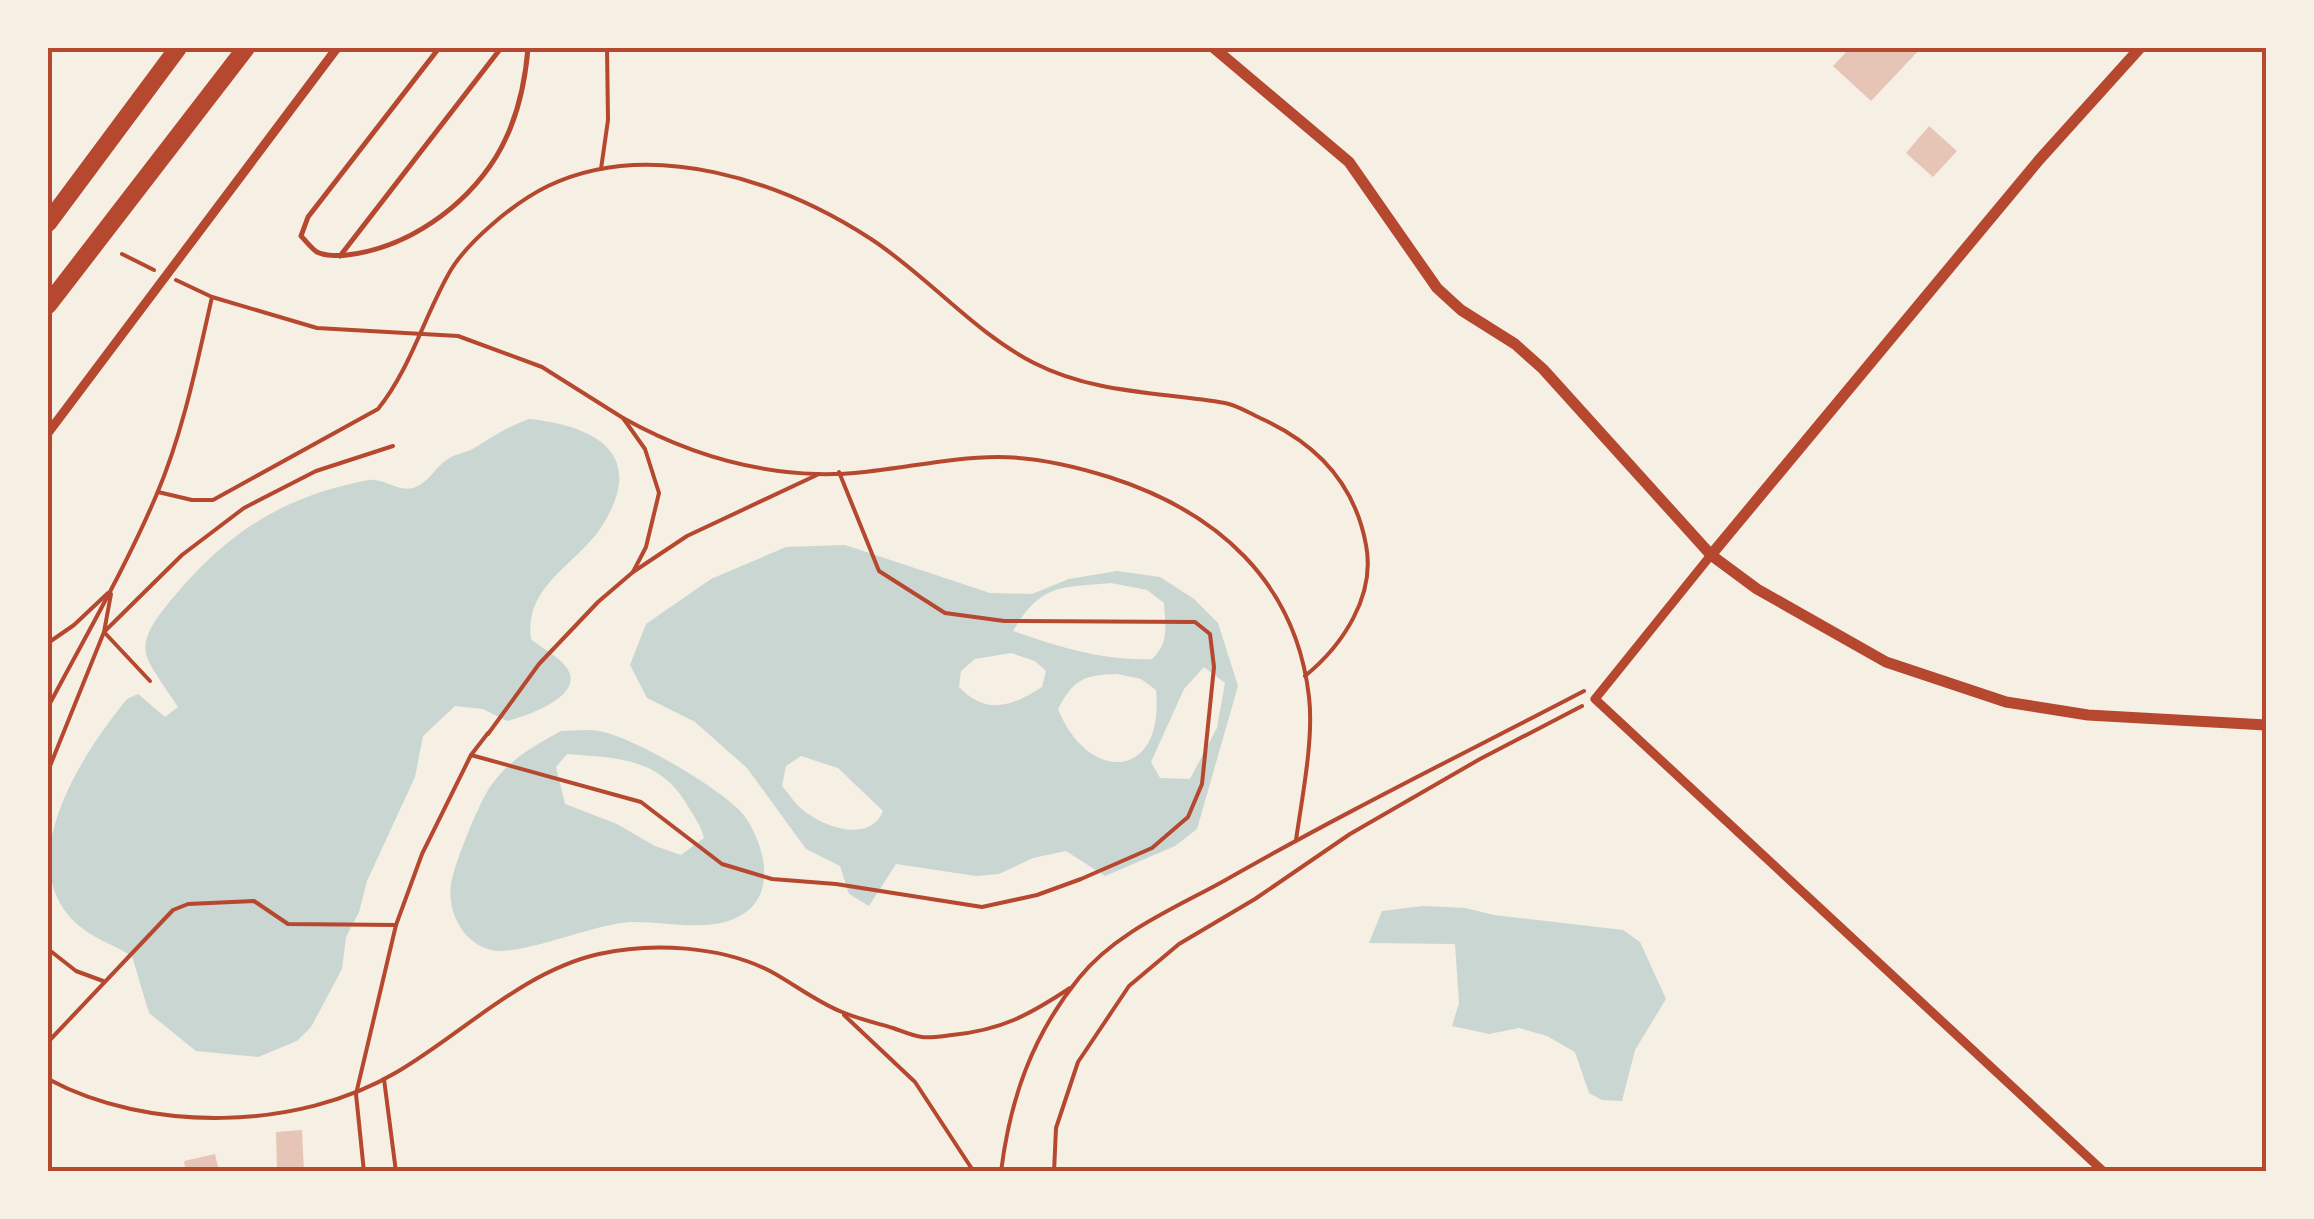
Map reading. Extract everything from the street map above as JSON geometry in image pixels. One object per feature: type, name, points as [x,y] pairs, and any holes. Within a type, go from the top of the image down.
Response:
[{"type":"highway","points":[[48,222],[178,48]]},
{"type":"highway","points":[[48,305],[246,48]]},
{"type":"street","points":[[48,434],[338,48]]},
{"type":"street","points":[[1214,48],[1350,162],[1436,288],[1544,369],[1711,556],[1758,589],[1886,662],[2006,702],[2088,716],[2266,724]]},
{"type":"street","points":[[2104,1172],[1595,699],[2040,160],[2140,48]]},
{"type":"lane","points":[[439,48],[308,217],[301,236],[318,253],[340,256],[369,252],[411,236],[454,205],[480,179],[509,132],[523,84],[528,48]]},
{"type":"lane","points":[[340,256],[501,48]]},
{"type":"path","points":[[601,169],[608,120],[608,48]]},
{"type":"path","points":[[158,492],[192,500],[213,500],[378,409],[396,386],[450,271],[490,226],[548,186],[601,169],[675,166],[746,180],[805,202],[873,240],[980,329],[1035,363],[1088,384],[1146,396],[1230,404],[1280,426],[1316,450],[1339,477],[1360,513],[1368,551],[1363,590],[1352,622],[1331,655],[1306,676]]},
{"type":"path","points":[[122,254],[212,297],[317,328],[458,336],[542,366],[664,441],[730,464],[819,474],[999,456],[1071,466],[1146,489],[1198,516],[1241,550],[1272,587],[1299,642],[1310,700],[1296,840]]},
{"type":"path","points":[[48,707],[112,590],[158,492],[191,387],[212,297]]},
{"type":"path","points":[[623,418],[645,450],[659,493],[646,546],[633,572]]},
{"type":"path","points":[[104,632],[182,555],[244,508],[316,472],[393,446]]},
{"type":"path","points":[[471,755],[640,802],[722,864],[772,879],[836,884],[982,906],[1037,895],[1081,879],[1152,848],[1188,817],[1202,784],[1214,668],[1210,634],[1195,622],[1004,621],[944,612],[879,571],[839,472]]},
{"type":"path","points":[[364,1172],[356,1094],[396,925],[422,854],[471,755],[540,664],[598,602],[633,572],[687,536],[819,474]]},
{"type":"path","points":[[48,771],[104,632],[112,590]]},
{"type":"path","points":[[48,643],[112,590]]},
{"type":"path","points":[[104,632],[150,682]]},
{"type":"path","points":[[1001,1172],[1006,1130],[1027,1060],[1074,986],[1097,958],[1126,936],[1296,840],[1587,690],[1595,699],[1350,834],[1179,944],[1129,986],[1078,1062],[1056,1128],[1054,1172]]},
{"type":"path","points":[[48,1042],[173,910],[188,904],[254,902],[288,924],[396,925]]},
{"type":"path","points":[[48,1079],[79,1096],[140,1113],[207,1118],[294,1110],[356,1094],[542,976],[598,954],[657,948],[720,954],[766,969],[840,1012],[915,1082],[974,1172]]},
{"type":"path","points":[[48,949],[76,971],[104,981]]},
{"type":"path","points":[[840,1012],[923,1037],[986,1032],[1026,1017],[1074,986]]},
{"type":"path","points":[[384,1079],[396,1172]]},
{"type":"shaded area","points":[[529,419],[575,428],[607,448],[617,462],[615,501],[602,526],[544,590],[531,620],[531,639],[568,670],[568,689],[550,704],[507,721],[483,709],[455,706],[423,736],[415,777],[346,937],[342,969],[311,1027],[297,1041],[258,1057],[196,1051],[149,1013],[132,956],[78,925],[63,908],[52,883],[54,827],[64,798],[111,719],[127,699],[138,694],[165,717],[178,707],[146,654],[153,625],[213,555],[283,507],[369,480],[413,488],[451,457]]},
{"type":"shaded area","points":[[845,545],[990,593],[1032,594],[1069,579],[1117,571],[1160,577],[1194,599],[1218,623],[1238,686],[1197,829],[1175,846],[1105,876],[1066,851],[1033,858],[999,874],[976,876],[896,864],[869,906],[849,894],[840,866],[806,849],[747,768],[695,722],[647,698],[630,665],[646,624],[711,579],[786,547]],"holes":[[[1111,583],[1147,590],[1164,603],[1164,640],[1158,653],[1152,659],[1099,655],[1013,631],[1033,604],[1065,588]],[[1011,653],[1035,661],[1046,671],[1042,687],[1010,703],[980,702],[959,687],[961,671],[975,659]],[[1204,667],[1225,683],[1217,728],[1190,779],[1160,778],[1151,762],[1184,689]],[[1105,675],[1141,679],[1156,690],[1156,720],[1149,742],[1137,756],[1122,762],[1105,760],[1087,750],[1071,733],[1058,709],[1075,685]],[[801,756],[838,768],[883,811],[868,827],[835,827],[804,811],[782,786],[786,766]]]},
{"type":"shaded area","points":[[561,731],[599,731],[631,742],[710,787],[737,808],[756,836],[762,854],[764,882],[754,905],[718,924],[631,922],[504,951],[472,941],[459,925],[450,895],[461,850],[497,777],[522,754]],"holes":[[[567,754],[619,759],[649,768],[675,788],[704,838],[681,855],[565,804],[556,767]]]},
{"type":"shaded area","points":[[1423,906],[1465,908],[1623,930],[1640,942],[1666,999],[1635,1050],[1622,1101],[1602,1100],[1589,1093],[1575,1052],[1547,1036],[1519,1028],[1489,1034],[1452,1026],[1459,1003],[1455,944],[1369,943],[1382,911]]},
{"type":"building","points":[[1850,48],[1921,48],[1871,101],[1833,66]]},
{"type":"building","points":[[1929,126],[1957,151],[1933,177],[1906,153]]},
{"type":"building","points":[[302,1130],[304,1172],[277,1172],[276,1132]]},
{"type":"building","points":[[215,1154],[219,1172],[186,1172],[184,1161]]}]
